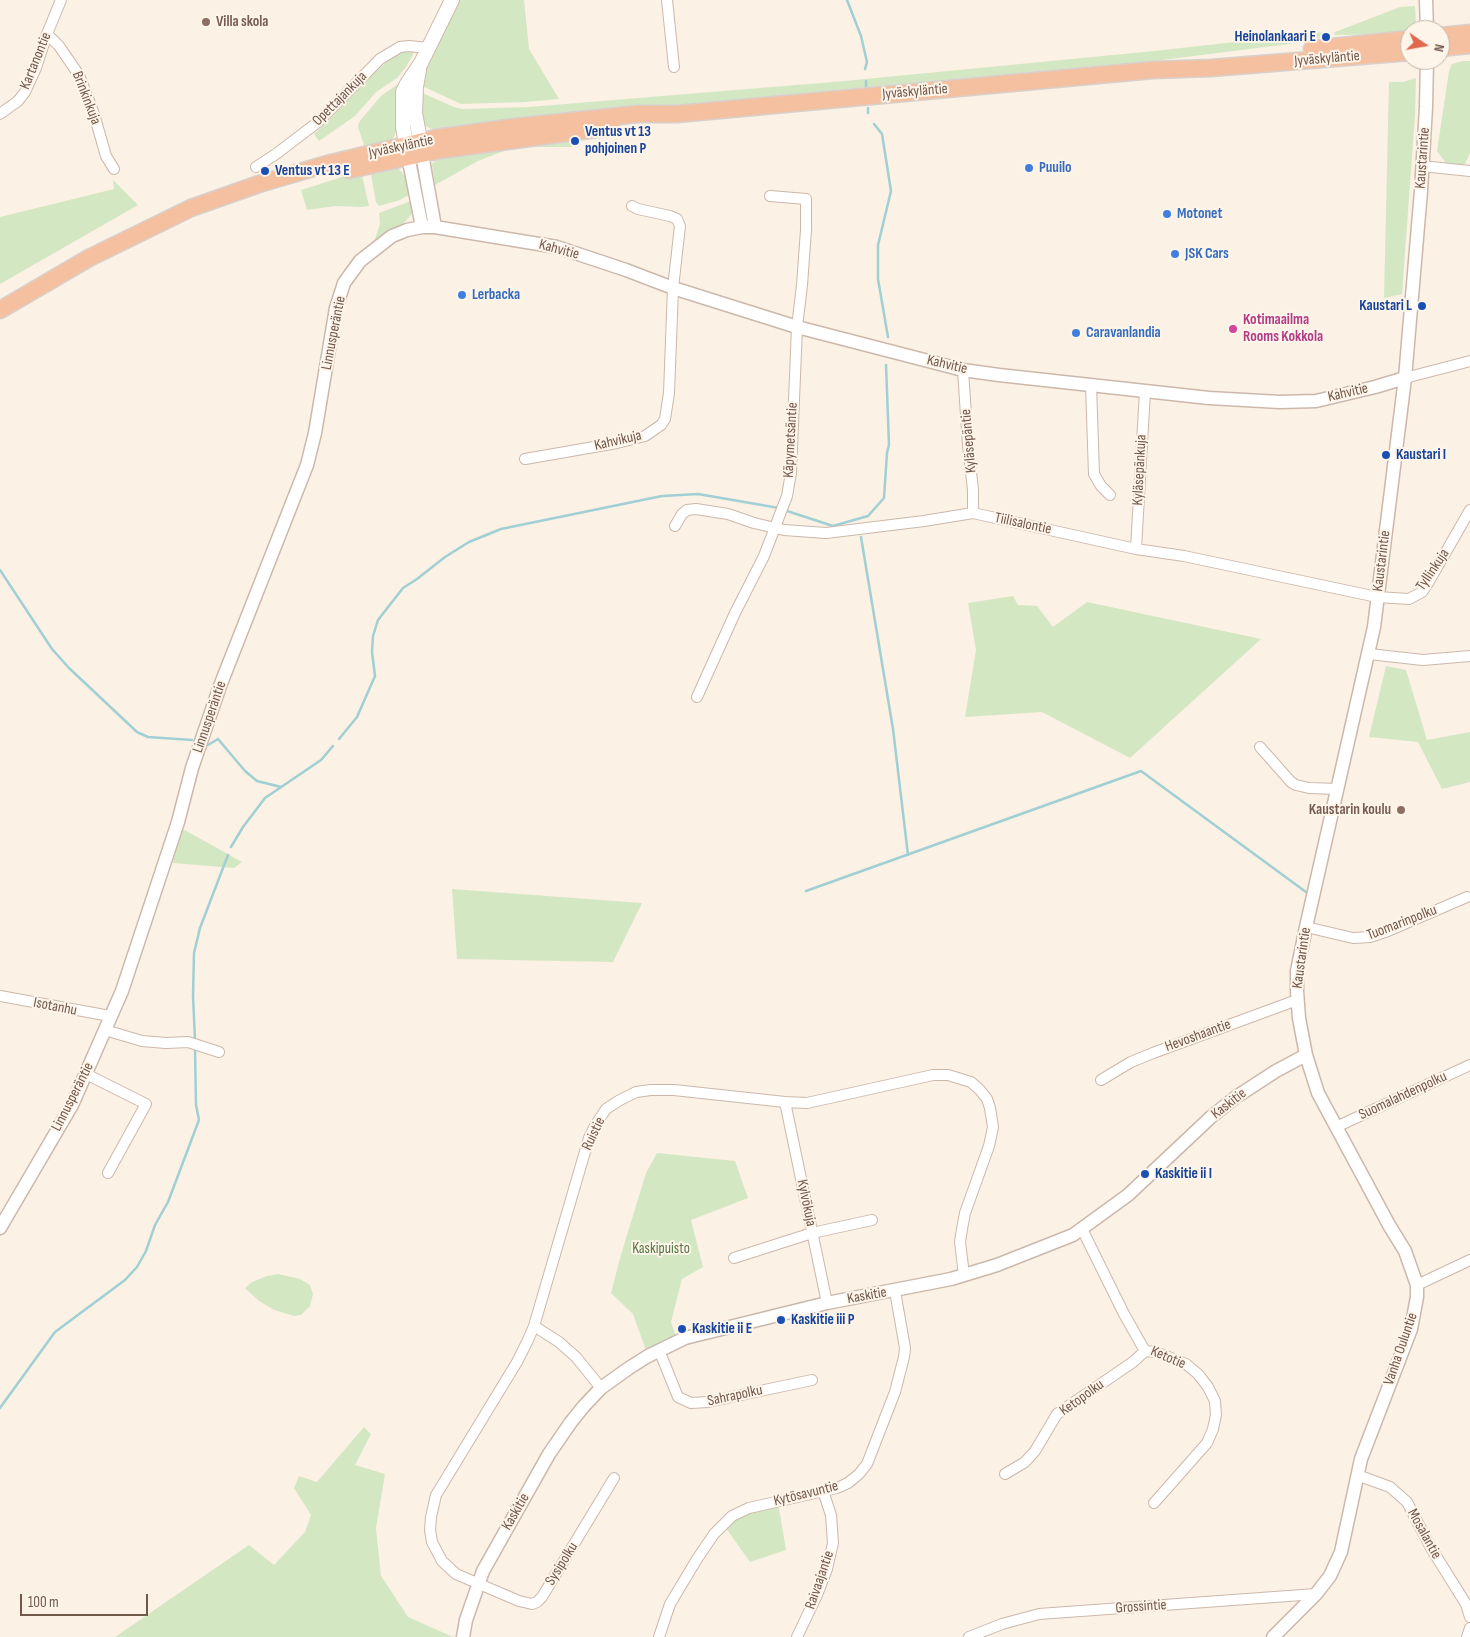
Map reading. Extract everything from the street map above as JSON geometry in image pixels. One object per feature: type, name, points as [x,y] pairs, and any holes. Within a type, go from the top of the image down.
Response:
[{"type":"highway","points":[[1450,35],[1470,33]]},
{"type":"highway","name":"Jyväskyläntie","points":[[1153,70],[1211,59],[1400,40]]},
{"type":"highway","points":[[1450,47],[1470,45]]},
{"type":"highway","name":"Jyväskyläntie","points":[[0,310],[89,258],[191,208],[226,195],[327,164],[414,149],[514,127],[638,114],[677,114],[1153,70],[1211,68],[1400,53]]},
{"type":"main road","points":[[414,149],[415,96],[421,63],[452,0]]},
{"type":"street","name":"Kartanontie","points":[[0,114],[18,101],[25,92],[61,0]]},
{"type":"street","points":[[667,0],[674,66]]},
{"type":"street","points":[[1426,0],[1427,20]]},
{"type":"street","name":"Brinkinkuja","points":[[47,34],[59,46],[79,75],[94,114],[106,156],[114,169]]},
{"type":"street","name":"Opettajankuja","points":[[256,167],[318,122],[380,59],[400,47],[428,48]]},
{"type":"street","name":"Kaustarintie","points":[[1306,1055],[1297,1000],[1298,971],[1306,927],[1369,654],[1405,378],[1414,285],[1427,70]]},
{"type":"street","points":[[414,149],[422,227]]},
{"type":"street","points":[[414,149],[436,227]]},
{"type":"street","points":[[1422,166],[1470,171]]},
{"type":"street","name":"Käpymetsäntie","points":[[696,696],[764,556],[781,513],[791,474],[797,327],[804,266],[806,199],[770,196]]},
{"type":"street","points":[[632,206],[670,216],[679,222],[673,288]]},
{"type":"street","name":"Linnusperäntie","points":[[0,1228],[72,1105],[122,991],[178,822],[192,768],[220,686],[307,465],[316,425],[336,308],[344,283],[360,261],[392,236],[407,230],[436,227]]},
{"type":"street","name":"Kahvitie","points":[[436,227],[557,247],[673,288],[797,327],[963,370],[1031,379],[1209,398],[1280,402],[1316,401],[1470,361]]},
{"type":"street","name":"Kahvikuja","points":[[525,458],[627,441],[645,436],[661,425],[667,411],[669,393],[673,288]]},
{"type":"street","name":"Kyläsepäntie","points":[[963,370],[973,490],[973,513]]},
{"type":"street","points":[[1090,385],[1094,474],[1101,486],[1110,495]]},
{"type":"street","name":"Kyläsepänkuja","points":[[1136,549],[1145,391]]},
{"type":"street","name":"Tiilisalontie","points":[[675,526],[682,514],[687,510],[696,509],[728,514],[795,532],[840,532],[973,513],[1136,549],[1184,556],[1377,597]]},
{"type":"street","name":"Tyllinkuja","points":[[1377,597],[1409,599],[1422,592],[1470,510]]},
{"type":"street","points":[[1369,654],[1423,660],[1470,656]]},
{"type":"street","points":[[1260,747],[1291,782],[1296,785],[1309,788],[1338,789]]},
{"type":"street","name":"Tuomarinpolku","points":[[1306,927],[1353,938],[1370,937],[1467,897]]},
{"type":"street","name":"Isotanhu","points":[[0,996],[110,1016]]},
{"type":"street","name":"Hevoshaantie","points":[[1101,1080],[1131,1062],[1153,1053],[1297,1000]]},
{"type":"street","points":[[105,1030],[142,1040],[166,1043],[188,1042],[219,1052]]},
{"type":"street","name":"Vanha Ouluntie","points":[[1273,1637],[1316,1594],[1330,1576],[1341,1552],[1360,1459],[1411,1329],[1416,1306],[1417,1285],[1405,1251],[1388,1225],[1336,1128],[1318,1092],[1306,1055]]},
{"type":"street","name":"Kaskitie","points":[[463,1637],[466,1620],[482,1585],[494,1550],[549,1454],[571,1422],[601,1388],[629,1368],[659,1350],[685,1338],[827,1303],[895,1291],[964,1275],[997,1265],[1073,1235],[1128,1195],[1236,1097],[1276,1071],[1306,1055]]},
{"type":"street","name":"Suomalahdenpolku","points":[[1336,1128],[1470,1065]]},
{"type":"street","points":[[86,1074],[146,1104],[108,1173]]},
{"type":"street","name":"Ruistie","points":[[482,1585],[456,1574],[442,1561],[432,1542],[430,1530],[433,1506],[436,1495],[444,1481],[517,1362],[534,1326],[589,1138],[606,1109],[636,1092],[651,1090],[674,1090],[807,1103],[933,1075],[959,1077],[971,1082],[987,1099],[993,1127],[989,1146],[965,1213],[960,1242],[964,1275]]},
{"type":"street","name":"Kylvökuja","points":[[785,1102],[827,1303]]},
{"type":"street","points":[[734,1258],[812,1233],[872,1220]]},
{"type":"street","name":"Ketotie","points":[[1082,1228],[1124,1314],[1145,1350],[1169,1356],[1186,1364],[1208,1386],[1215,1401],[1216,1415],[1213,1430],[1207,1443],[1154,1504]]},
{"type":"street","points":[[1417,1285],[1470,1260]]},
{"type":"street","name":"Kytösavuntie","points":[[659,1637],[670,1604],[697,1559],[714,1534],[732,1516],[750,1508],[823,1491],[848,1483],[867,1464],[902,1369],[905,1348],[895,1291]]},
{"type":"street","points":[[534,1326],[559,1342],[576,1357],[601,1388]]},
{"type":"street","name":"Sahrapolku","points":[[659,1350],[678,1397],[691,1403],[708,1402],[812,1380]]},
{"type":"street","name":"Ketopolku","points":[[1005,1474],[1025,1462],[1035,1451],[1057,1414],[1133,1362],[1145,1350]]},
{"type":"street","name":"Mosalantie","points":[[1357,1475],[1390,1487],[1406,1502],[1431,1548],[1466,1604],[1470,1617]]},
{"type":"street","name":"Sysipolku","points":[[482,1585],[527,1604],[537,1602],[542,1597],[614,1478]]},
{"type":"street","name":"Raivaajantie","points":[[797,1637],[827,1569],[833,1543],[831,1515],[823,1491]]},
{"type":"street","name":"Grossintie","points":[[969,1637],[1002,1624],[1039,1614],[1316,1594]]},
{"type":"street","points":[[1467,1637],[1470,1628]]},
{"type":"green space","points":[[459,0],[524,0],[529,49],[559,99],[461,104],[420,85],[427,65]]},
{"type":"green space","points":[[1415,6],[1416,20],[1400,20],[1400,34],[1334,35],[1335,32],[1400,7]]},
{"type":"green space","points":[[1325,32],[1325,36],[1305,42],[1154,61],[845,89],[480,126],[442,132],[426,126],[422,119],[420,92],[462,109],[529,107],[845,81],[1154,51]]},
{"type":"green space","points":[[410,51],[414,53],[397,78],[376,92],[355,116],[319,141],[314,134],[373,74],[398,52]]},
{"type":"green space","points":[[1470,61],[1470,153],[1464,166],[1446,163],[1437,151],[1449,71],[1452,64]]},
{"type":"green space","points":[[1416,78],[1402,294],[1384,298],[1389,82],[1403,82]]},
{"type":"green space","points":[[398,84],[403,86],[396,132],[393,138],[389,142],[365,148],[358,127],[359,122],[381,96]]},
{"type":"green space","points":[[572,142],[572,147],[523,147],[509,149],[478,161],[435,185],[432,164],[441,155],[515,143]]},
{"type":"green space","points":[[397,167],[405,176],[410,194],[400,200],[379,206],[376,202],[370,169]]},
{"type":"green space","points":[[361,171],[369,206],[336,206],[307,210],[301,190]]},
{"type":"green space","points":[[113,180],[138,205],[0,284],[0,217],[114,189]]},
{"type":"green space","points":[[411,201],[414,207],[411,215],[401,226],[374,242],[380,224],[379,213]]},
{"type":"green space","points":[[1013,596],[1018,605],[1037,606],[1053,627],[1087,602],[1261,639],[1130,758],[1042,712],[965,717],[976,650],[968,603]]},
{"type":"green space","points":[[1386,666],[1406,670],[1427,740],[1470,732],[1470,782],[1442,789],[1418,742],[1369,737]]},
{"type":"green space","points":[[181,828],[242,862],[234,868],[173,863]]},
{"type":"green space","points":[[452,889],[642,903],[613,962],[457,959]]},
{"type":"green space","name":"Kaskipuisto","points":[[657,1153],[735,1161],[748,1198],[691,1220],[703,1267],[682,1279],[671,1322],[678,1342],[648,1356],[633,1314],[611,1293],[646,1173]]},
{"type":"green space","points":[[278,1274],[300,1279],[310,1285],[313,1294],[310,1306],[301,1315],[294,1316],[274,1310],[259,1301],[245,1288],[252,1282]]},
{"type":"green space","points":[[364,1427],[371,1434],[355,1465],[385,1474],[376,1528],[381,1576],[408,1617],[453,1637],[115,1637],[249,1545],[274,1565],[305,1532],[311,1515],[294,1488],[299,1476],[317,1482]]},
{"type":"green space","points":[[778,1502],[786,1550],[750,1562],[723,1524],[739,1512]]},
{"type":"waterway","points":[[847,0],[861,36],[867,62],[865,69]]},
{"type":"waterway","points":[[866,81],[866,87]]},
{"type":"waterway","points":[[868,108],[868,113]]},
{"type":"waterway","points":[[874,124],[882,134],[891,191],[878,245],[878,279],[888,337]]},
{"type":"waterway","points":[[784,510],[833,526],[868,516],[884,498],[889,445],[886,365]]},
{"type":"waterway","points":[[339,739],[357,717],[375,676],[372,652],[373,636],[378,620],[403,588],[469,542],[501,529],[662,496],[698,494],[779,508]]},
{"type":"waterway","points":[[861,537],[893,729],[908,855]]},
{"type":"waterway","points":[[0,570],[52,649],[69,668],[137,732],[148,737],[192,740]]},
{"type":"waterway","points":[[208,745],[218,739],[245,771],[257,781],[281,787]]},
{"type":"waterway","points":[[231,847],[243,827],[265,798],[321,760],[333,746]]},
{"type":"waterway","points":[[806,891],[1141,771],[1306,892]]},
{"type":"waterway","points":[[195,1040],[194,953],[200,928],[228,855]]},
{"type":"waterway","points":[[0,1408],[55,1332],[125,1280],[137,1267],[146,1251],[155,1225],[168,1202],[199,1120],[196,1105],[195,1047]]},
{"type":"place","name":"Villa skola","points":[[206,22]]},
{"type":"place","name":"Heinolankaari E","points":[[1326,37]]},
{"type":"place","name":"Ventus vt 13 pohjoinen P","points":[[575,141]]},
{"type":"place","name":"Puuilo","points":[[1029,168]]},
{"type":"place","name":"Ventus vt 13 E","points":[[265,171]]},
{"type":"place","name":"Motonet","points":[[1167,214]]},
{"type":"place","name":"JSK Cars","points":[[1175,254]]},
{"type":"place","name":"Lerbacka","points":[[462,295]]},
{"type":"place","name":"Kaustari L","points":[[1422,306]]},
{"type":"place","name":"Kotimaailma Rooms Kokkola","points":[[1233,329]]},
{"type":"place","name":"Caravanlandia","points":[[1076,333]]},
{"type":"place","name":"Kaustari I","points":[[1386,455]]},
{"type":"place","name":"Kaustarin koulu","points":[[1401,810]]},
{"type":"place","name":"Kaskitie ii I","points":[[1145,1174]]},
{"type":"place","name":"Kaskitie iii P","points":[[781,1320]]},
{"type":"place","name":"Kaskitie ii E","points":[[682,1329]]}]
